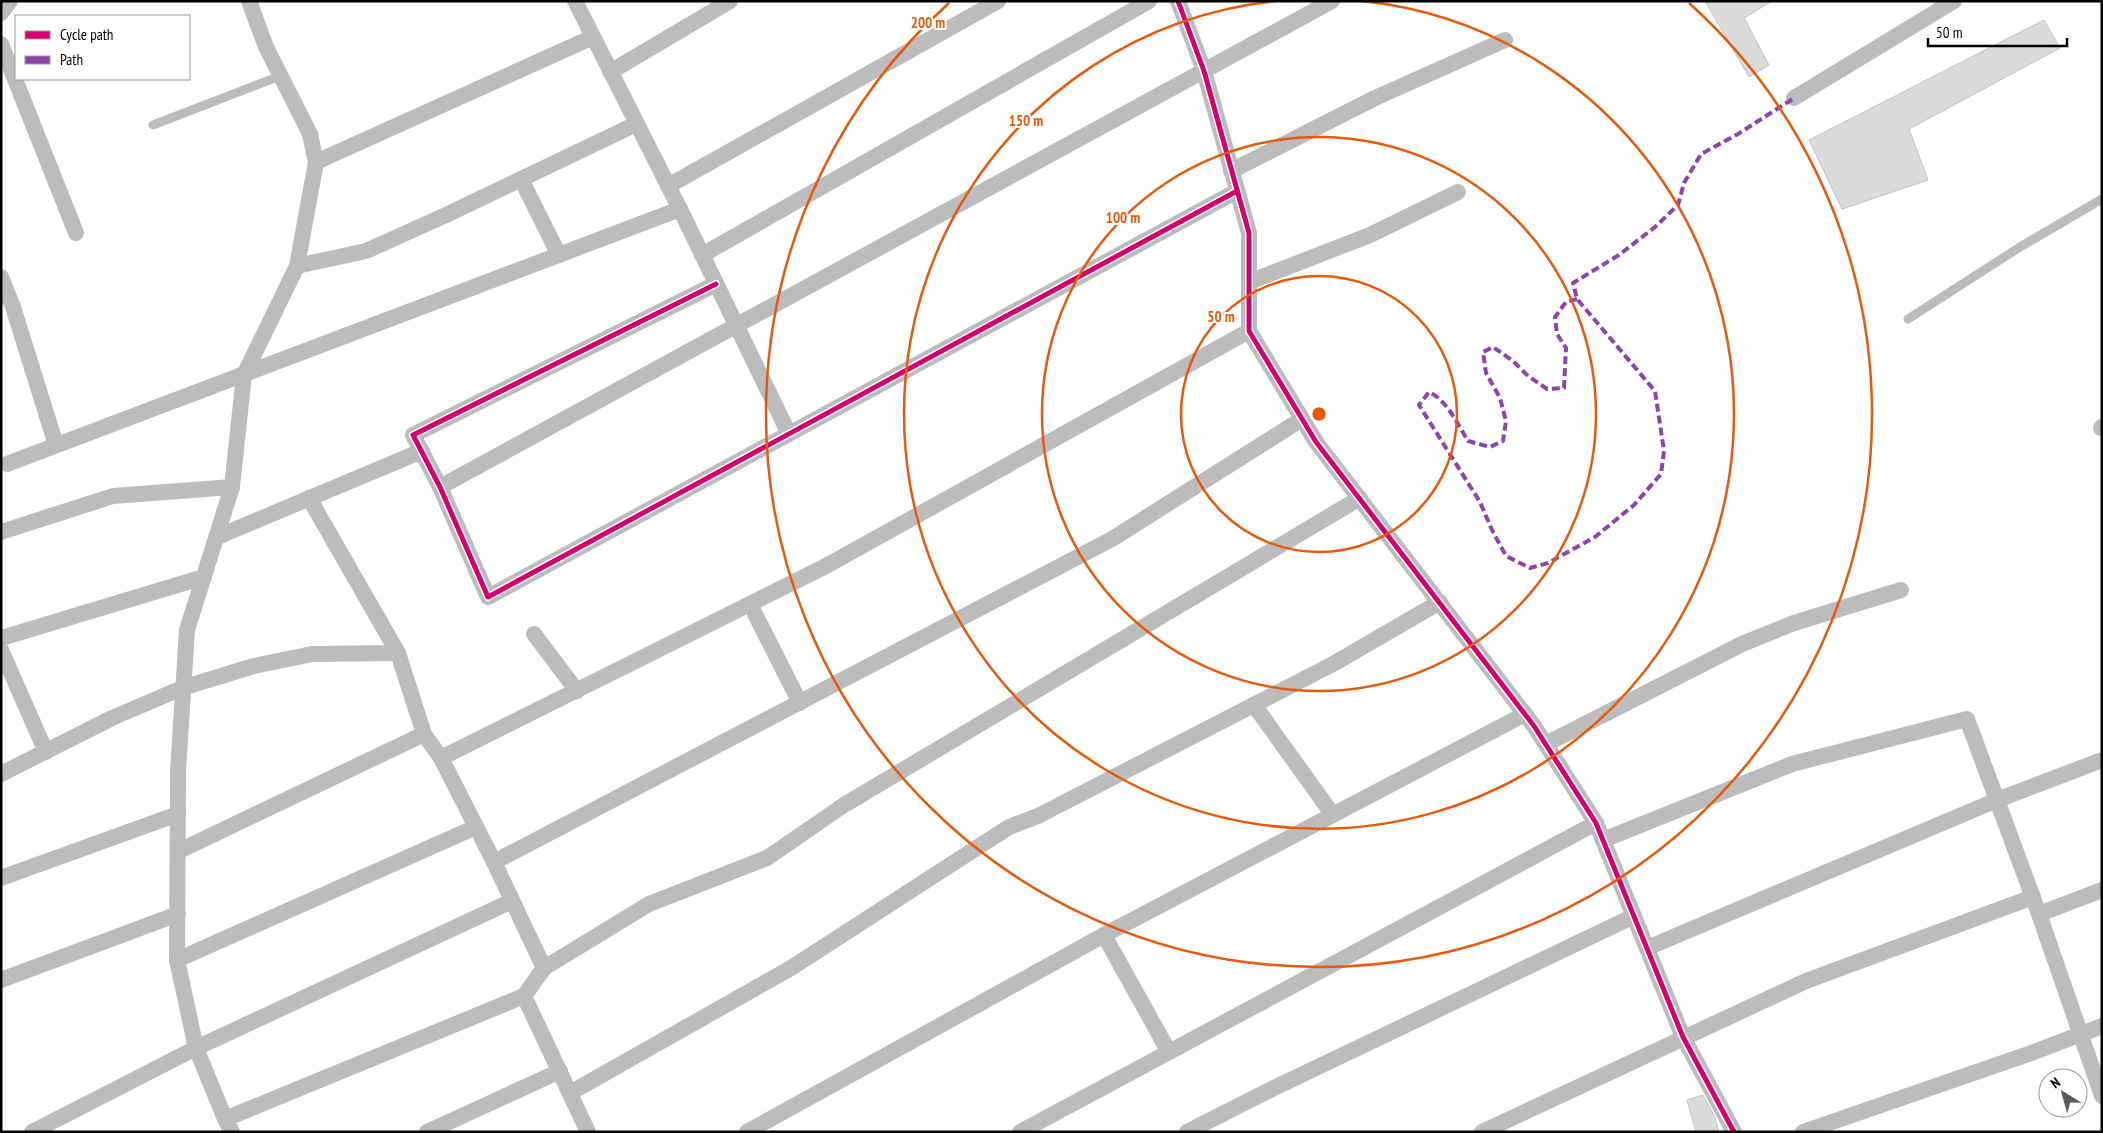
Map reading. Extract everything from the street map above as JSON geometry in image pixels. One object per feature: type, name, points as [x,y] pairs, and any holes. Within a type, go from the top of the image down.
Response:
[{"type":"street","points":[[1,13],[10,1]]},
{"type":"street","points":[[249,1],[266,47],[310,134],[316,162],[297,266],[244,374],[232,487],[187,630],[178,771],[177,960],[196,1048],[228,1125],[524,996],[544,968],[649,904],[768,858],[844,805],[1360,498]]},
{"type":"street","points":[[575,1],[680,210],[789,434]]},
{"type":"street","points":[[610,72],[730,1]]},
{"type":"street","points":[[668,186],[998,1]]},
{"type":"street","points":[[702,255],[1149,1]]},
{"type":"street","points":[[1178,1],[1204,71],[1249,232],[1249,331],[1316,442],[1525,714],[1596,823],[1684,1037],[1734,1132]]},
{"type":"street","points":[[440,486],[1332,1]]},
{"type":"street","points":[[1794,98],[1954,1]]},
{"type":"street","points":[[316,162],[593,37]]},
{"type":"street","points":[[1231,171],[1374,98],[1505,40]]},
{"type":"street","points":[[1,44],[15,79]]},
{"type":"street","points":[[15,80],[76,233]]},
{"type":"street","points":[[297,266],[366,251],[636,124]]},
{"type":"street","points":[[521,179],[559,255]]},
{"type":"street","points":[[716,284],[413,435],[440,486],[488,597],[1237,191]]},
{"type":"street","points":[[1249,282],[1370,235],[1458,192]]},
{"type":"street","points":[[8,464],[680,210]]},
{"type":"street","points":[[1,277],[13,307],[56,445]]},
{"type":"street","points":[[441,758],[826,566],[1249,331]]},
{"type":"street","points":[[494,862],[1112,539],[1302,419]]},
{"type":"street","points":[[217,537],[422,451]]},
{"type":"street","points":[[1,532],[113,496],[232,487]]},
{"type":"street","points":[[309,498],[398,653],[424,734],[441,758],[494,862],[544,968]]},
{"type":"street","points":[[1,638],[204,577]]},
{"type":"street","points":[[1546,744],[1742,644],[1794,623],[1901,590]]},
{"type":"street","points":[[570,1093],[790,968],[1009,827],[1038,816],[1333,664],[1440,602]]},
{"type":"street","points":[[750,604],[800,703]]},
{"type":"street","points":[[534,634],[577,691]]},
{"type":"street","points":[[1,650],[46,752]]},
{"type":"street","points":[[1,774],[112,718],[182,688],[254,666],[312,654],[398,653]]},
{"type":"street","points":[[1254,705],[1333,815]]},
{"type":"street","points":[[747,1132],[1104,935],[1525,714]]},
{"type":"street","points":[[1603,840],[1792,764],[1967,720],[2040,914],[2102,1096]]},
{"type":"street","points":[[178,851],[424,734]]},
{"type":"street","points":[[1647,948],[1997,800],[2102,760]]},
{"type":"street","points":[[1,878],[178,814]]},
{"type":"street","points":[[1020,1132],[1596,823]]},
{"type":"street","points":[[177,960],[476,827]]},
{"type":"street","points":[[2040,914],[2102,890]]},
{"type":"street","points":[[1482,1132],[1806,981],[2033,897]]},
{"type":"street","points":[[32,1132],[196,1048],[512,901]]},
{"type":"street","points":[[1,980],[178,914]]},
{"type":"street","points":[[1187,1132],[1276,1087],[1634,916]]},
{"type":"street","points":[[1104,935],[1168,1052]]},
{"type":"street","points":[[524,996],[588,1132]]},
{"type":"street","points":[[1803,1132],[2102,1026]]},
{"type":"street","points":[[427,1132],[560,1071]]},
{"type":"lane","points":[[153,125],[280,76]]},
{"type":"lane","points":[[1908,319],[2020,247],[2102,200]]},
{"type":"building","points":[[1705,1],[1772,1],[1744,18],[1769,65],[1749,77]]},
{"type":"building","points":[[2044,20],[2060,48],[1909,129],[1928,180],[1842,209],[1809,140]]},
{"type":"building","points":[[1703,1095],[1715,1117],[1719,1132],[1696,1132],[1687,1100]]},
{"type":"marked path","points":[[1577,299],[1566,302],[1555,317],[1557,334],[1566,348],[1564,388],[1547,389],[1493,347],[1483,352],[1486,373],[1500,398],[1506,421],[1503,441],[1490,447],[1468,441],[1447,407],[1429,392],[1419,405],[1480,502],[1506,556],[1530,568],[1548,563],[1595,537],[1634,505],[1661,474],[1664,451],[1655,391],[1577,299],[1573,283],[1619,255],[1655,227],[1678,205],[1684,183],[1701,154],[1738,134],[1794,98]]},
{"type":"cycle path","points":[[1178,1],[1204,71],[1249,233],[1249,331],[1316,442],[1534,726],[1596,823],[1683,1037],[1734,1132]]},
{"type":"cycle path","points":[[716,284],[413,435],[440,487],[488,597],[1237,191]]}]
